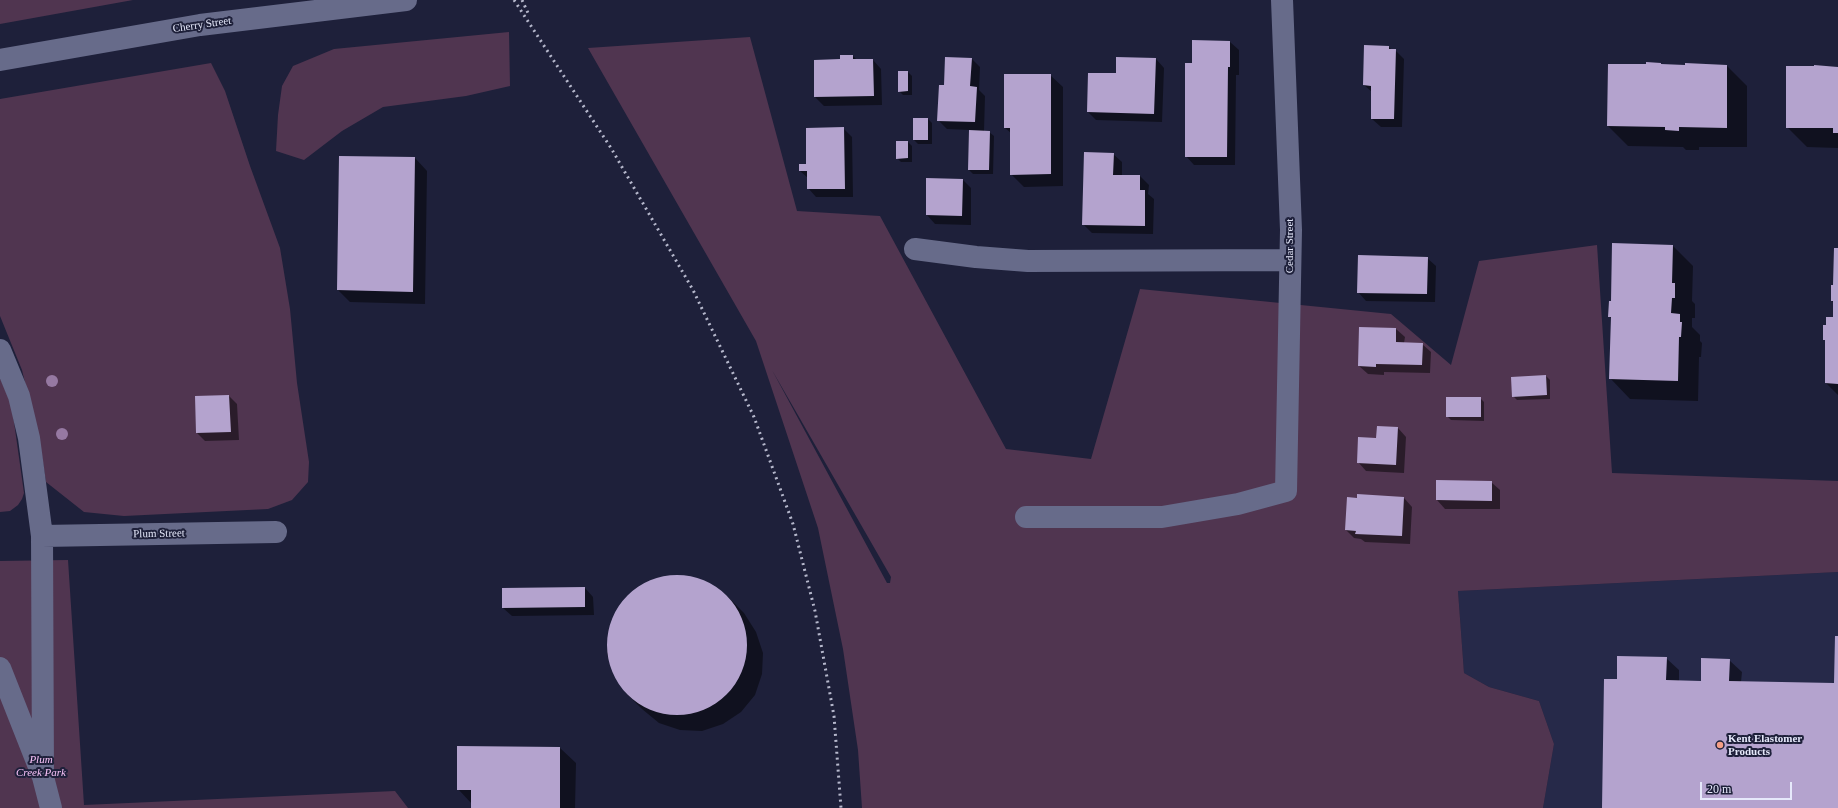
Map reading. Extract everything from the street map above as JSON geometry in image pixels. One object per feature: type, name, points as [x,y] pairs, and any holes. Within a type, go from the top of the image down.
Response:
[{"type":"street","name":"Cherry Street","points":[[0,60],[200,25],[406,0]]},
{"type":"street","name":"Cedar Street","points":[[1026,517],[1162,517],[1238,504],[1286,491],[1290,260],[1282,0]]},
{"type":"street","points":[[915,249],[976,257],[1028,261],[1290,260]]},
{"type":"street","points":[[0,350],[19,396],[28,438],[42,536],[43,777]]},
{"type":"street","name":"Plum Street","points":[[42,536],[276,532]]},
{"type":"street","points":[[0,668],[43,777],[51,808]]},
{"type":"shaded area","points":[[1838,572],[1838,808],[1543,808],[1554,744],[1539,701],[1489,687],[1464,673],[1458,591]]},
{"type":"green space","points":[[0,0],[133,0],[0,24]]},
{"type":"green space","points":[[509,32],[510,86],[466,96],[383,107],[342,131],[304,160],[276,151],[278,115],[282,86],[293,66],[334,49]]},
{"type":"green space","points":[[750,37],[797,211],[880,216],[1006,449],[1091,459],[1140,289],[1391,314],[1451,365],[1479,261],[1597,245],[1612,473],[1838,481],[1838,572],[1458,591],[1464,673],[1489,687],[1539,701],[1554,744],[1543,808],[862,808],[858,750],[843,649],[818,528],[756,341],[588,48]],"holes":[[[772,370],[891,577],[890,583],[887,583]]]},
{"type":"green space","points":[[211,63],[225,91],[250,166],[280,248],[290,309],[297,383],[309,462],[308,482],[292,500],[268,509],[124,516],[84,512],[46,482],[40,444],[22,370],[0,316],[0,99]]},
{"type":"green space","points":[[0,378],[10,401],[13,415],[24,493],[18,505],[10,511],[0,512]]},
{"type":"green space","name":"Plum Creek Park","points":[[68,560],[84,805],[395,791],[408,808],[0,808],[0,561]]},
{"type":"building","points":[[1192,40],[1230,41],[1230,67],[1228,67],[1227,157],[1185,157],[1185,63],[1192,63]]},
{"type":"building","points":[[1364,45],[1389,46],[1389,49],[1396,49],[1394,119],[1371,119],[1371,86],[1363,85]]},
{"type":"building","points":[[840,55],[853,55],[853,59],[873,59],[874,96],[814,97],[814,60],[840,59]]},
{"type":"building","points":[[945,57],[972,58],[970,86],[977,87],[975,122],[937,121],[939,85],[944,85]]},
{"type":"building","points":[[1116,57],[1156,58],[1154,114],[1087,112],[1088,73],[1116,73]]},
{"type":"building","points":[[1646,62],[1685,65],[1685,63],[1727,65],[1727,128],[1679,127],[1679,131],[1665,130],[1665,127],[1607,126],[1608,64],[1646,64]]},
{"type":"building","points":[[1814,65],[1838,67],[1838,133],[1833,133],[1833,128],[1786,128],[1786,66]]},
{"type":"building","points":[[898,71],[908,71],[908,91],[898,92]]},
{"type":"building","points":[[1004,74],[1051,74],[1051,174],[1010,175],[1010,128],[1004,128]]},
{"type":"building","points":[[913,118],[928,118],[928,140],[913,140]]},
{"type":"building","points":[[844,127],[845,189],[807,189],[807,171],[799,171],[799,164],[806,164],[806,128]]},
{"type":"building","points":[[969,130],[990,131],[989,170],[968,170]]},
{"type":"building","points":[[896,141],[908,141],[908,158],[896,159]]},
{"type":"building","points":[[1084,152],[1114,153],[1113,175],[1140,175],[1140,190],[1145,190],[1145,226],[1082,225]]},
{"type":"building","points":[[339,156],[415,157],[413,292],[337,290]]},
{"type":"building","points":[[926,178],[963,179],[962,216],[926,215]]},
{"type":"building","points":[[1612,243],[1673,245],[1672,283],[1675,283],[1675,298],[1672,298],[1671,313],[1680,314],[1680,322],[1682,322],[1681,337],[1679,337],[1678,381],[1609,379],[1611,317],[1608,317],[1609,301],[1611,301]]},
{"type":"building","points":[[1834,248],[1838,248],[1838,384],[1825,383],[1825,340],[1823,340],[1823,325],[1826,325],[1826,317],[1833,317],[1831,285],[1833,285]]},
{"type":"building","points":[[1358,255],[1428,257],[1427,294],[1357,293]]},
{"type":"building","points":[[1359,327],[1396,328],[1396,342],[1423,343],[1422,365],[1376,364],[1376,367],[1358,366]]},
{"type":"building","points":[[1546,375],[1547,395],[1512,397],[1511,377]]},
{"type":"building","points":[[229,395],[231,432],[196,433],[195,396]]},
{"type":"building","points":[[1446,397],[1481,397],[1481,417],[1446,417]]},
{"type":"building","points":[[1377,426],[1398,427],[1396,465],[1357,463],[1358,437],[1376,438]]},
{"type":"building","points":[[1436,480],[1492,481],[1492,501],[1436,500]]},
{"type":"building","points":[[1357,494],[1404,497],[1402,536],[1355,534],[1356,531],[1345,530],[1347,497],[1357,498]]},
{"type":"building","points":[[684,575],[704,580],[727,595],[742,618],[746,631],[746,659],[742,672],[727,695],[704,710],[691,714],[670,715],[650,710],[627,695],[612,672],[608,659],[607,638],[612,618],[627,595],[650,580],[663,576]]},
{"type":"building","points":[[585,587],[585,607],[502,608],[502,588]]},
{"type":"building","name":"Kent Elastomer Products","points":[[1835,636],[1838,636],[1838,808],[1602,808],[1604,679],[1617,679],[1617,656],[1667,657],[1666,680],[1701,681],[1701,658],[1730,659],[1729,681],[1834,683]]},
{"type":"building","points":[[457,746],[560,747],[560,808],[471,808],[471,790],[457,790]]},
{"type":"railway","points":[[514,0],[611,148],[693,290],[754,417],[793,524],[815,611],[834,716],[841,808]]},
{"type":"railway","points":[[522,0],[528,13]]},
{"type":"place","name":"Kent Elastomer Products","points":[[1720,745]]}]
